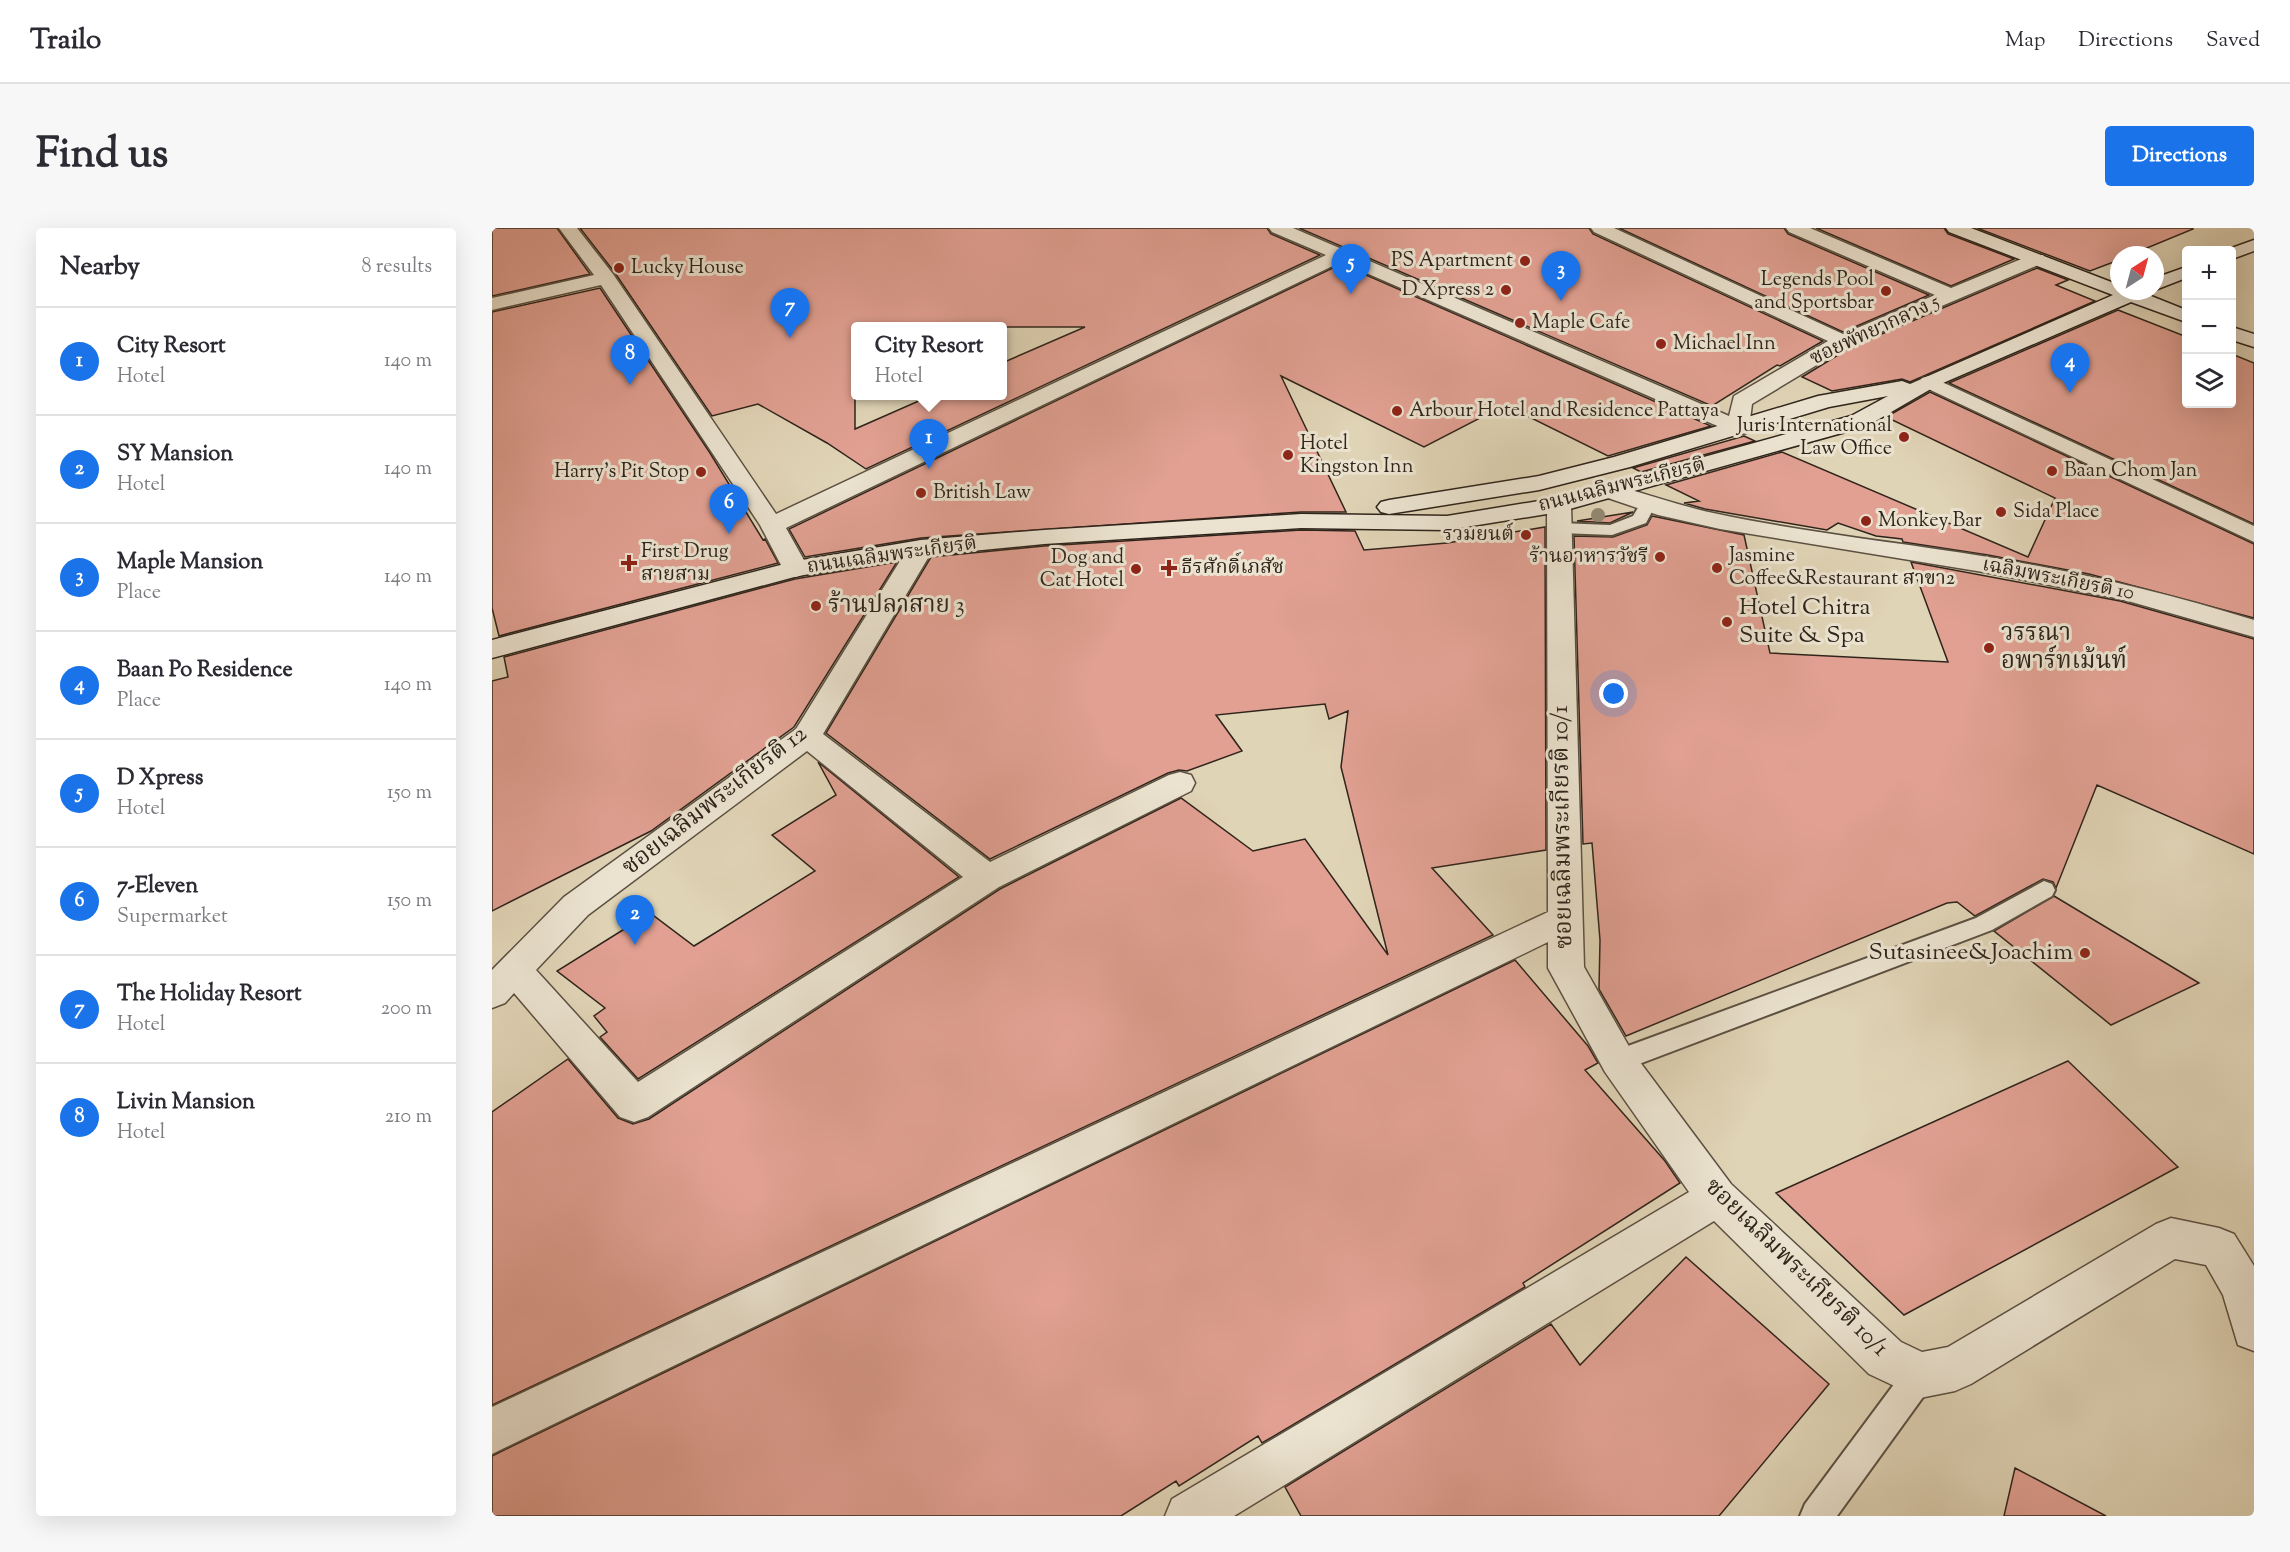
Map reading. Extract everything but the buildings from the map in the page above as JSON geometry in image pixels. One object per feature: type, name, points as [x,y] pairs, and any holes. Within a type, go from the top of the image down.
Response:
[{"type":"street","points":[[568,228],[606,278],[772,525],[796,569]]},
{"type":"street","points":[[1278,228],[1738,428]]},
{"type":"street","points":[[1600,228],[1844,341]]},
{"type":"street","points":[[1795,228],[1951,295]]},
{"type":"street","points":[[1955,228],[2110,286]]},
{"type":"street","points":[[2236,252],[2254,245]]},
{"type":"street","points":[[772,525],[1341,255]]},
{"type":"street","name":"ซอยพัทยากลาง 5","points":[[1738,428],[1742,401],[1844,341],[2037,259]]},
{"type":"street","points":[[2164,281],[2182,274]]},
{"type":"street","points":[[492,304],[606,278]]},
{"type":"street","name":"ถนนเฉลิมพระเกียรติ","points":[[492,649],[796,569],[921,548],[1044,537],[1301,520],[1447,523],[1560,516],[1613,492],[1859,420],[1929,382],[2110,300]]},
{"type":"street","points":[[2147,300],[2182,314]]},
{"type":"street","points":[[2236,334],[2254,341]]},
{"type":"street","points":[[1929,382],[2254,535]]},
{"type":"street","name":"ถนนเฉลิมพระเกียรติ","points":[[1301,520],[1539,483],[1622,462],[1826,401],[1929,382]]},
{"type":"street","name":"เฉลิมพระเกียรติ 10","points":[[1613,492],[1648,504],[1770,531],[2065,578],[2219,616],[2254,629]]},
{"type":"street","name":"ซอยเฉลิมพระเกียรติ 10/1","points":[[1560,516],[1563,920],[1566,968],[1618,1061],[1718,1197],[1885,1358],[1920,1375]]},
{"type":"street","name":"ซอยเฉลิมพระเกียรติ 12","points":[[503,981],[576,906],[807,736],[921,548]]},
{"type":"street","points":[[807,736],[987,878]]},
{"type":"street","points":[[503,981],[634,1105],[987,878],[1180,783]]},
{"type":"street","points":[[492,1431],[1563,920]]},
{"type":"street","points":[[1189,1516],[1718,1197]]},
{"type":"street","points":[[1920,1375],[1955,1368],[2171,1238],[2219,1248],[2243,1288],[2254,1329]]},
{"type":"lane","points":[[1560,516],[1612,530],[1640,519],[1648,504]]},
{"type":"lane","points":[[1618,1061],[1984,924],[2044,890]]},
{"type":"lane","points":[[1817,1516],[1920,1375]]},
{"type":"place","name":"PS Apartment","points":[[1525,261]]},
{"type":"place","name":"Lucky House","points":[[619,268]]},
{"type":"place","name":"D Xpress 2","points":[[1506,290]]},
{"type":"place","name":"Legends Pool and Sportsbar","points":[[1886,291]]},
{"type":"place","name":"D Xpress","points":[[1351,294]]},
{"type":"place","name":"Maple Mansion","points":[[1561,301]]},
{"type":"place","name":"Maple Cafe","points":[[1520,323]]},
{"type":"place","name":"The Holiday Resort","points":[[790,338]]},
{"type":"place","name":"Michael Inn","points":[[1661,344]]},
{"type":"place","name":"Livin Mansion","points":[[630,385]]},
{"type":"place","name":"Baan Po Residence","points":[[2070,393]]},
{"type":"place","name":"Arbour Hotel and Residence Pattaya","points":[[1397,411]]},
{"type":"place","name":"Juris International Law Office","points":[[1904,437]]},
{"type":"place","name":"Hotel Kingston Inn","points":[[1288,455]]},
{"type":"place","name":"City Resort","points":[[929,469]]},
{"type":"place","name":"Baan Chom Jan","points":[[2052,471]]},
{"type":"place","name":"Harry's Pit Stop","points":[[701,472]]},
{"type":"place","name":"British Law","points":[[921,493]]},
{"type":"place","name":"Sida Place","points":[[2001,512]]},
{"type":"place","name":"Monkey Bar","points":[[1866,521]]},
{"type":"place","name":"7-Eleven","points":[[729,534]]},
{"type":"place","name":"รวมยนต์","points":[[1526,535]]},
{"type":"place","name":"ร้านอาหารวัชรี","points":[[1660,557]]},
{"type":"place","name":"First Drug สายสาม","points":[[629,563]]},
{"type":"place","name":"ธีรศักดิ์เภสัช","points":[[1169,568]]},
{"type":"place","name":"Jasmine Coffee&Restaurant สาขา2","points":[[1717,568]]},
{"type":"place","name":"Dog and Cat Hotel","points":[[1136,569]]},
{"type":"place","name":"ร้านปลาสาย 3","points":[[816,606]]},
{"type":"place","name":"Hotel Chitra Suite & Spa","points":[[1727,622]]},
{"type":"place","name":"วรรณา อพาร์ทเม้นท์","points":[[1989,648]]},
{"type":"place","name":"SY Mansion","points":[[635,945]]},
{"type":"place","name":"Sutasinee&Joachim","points":[[2085,953]]}]
